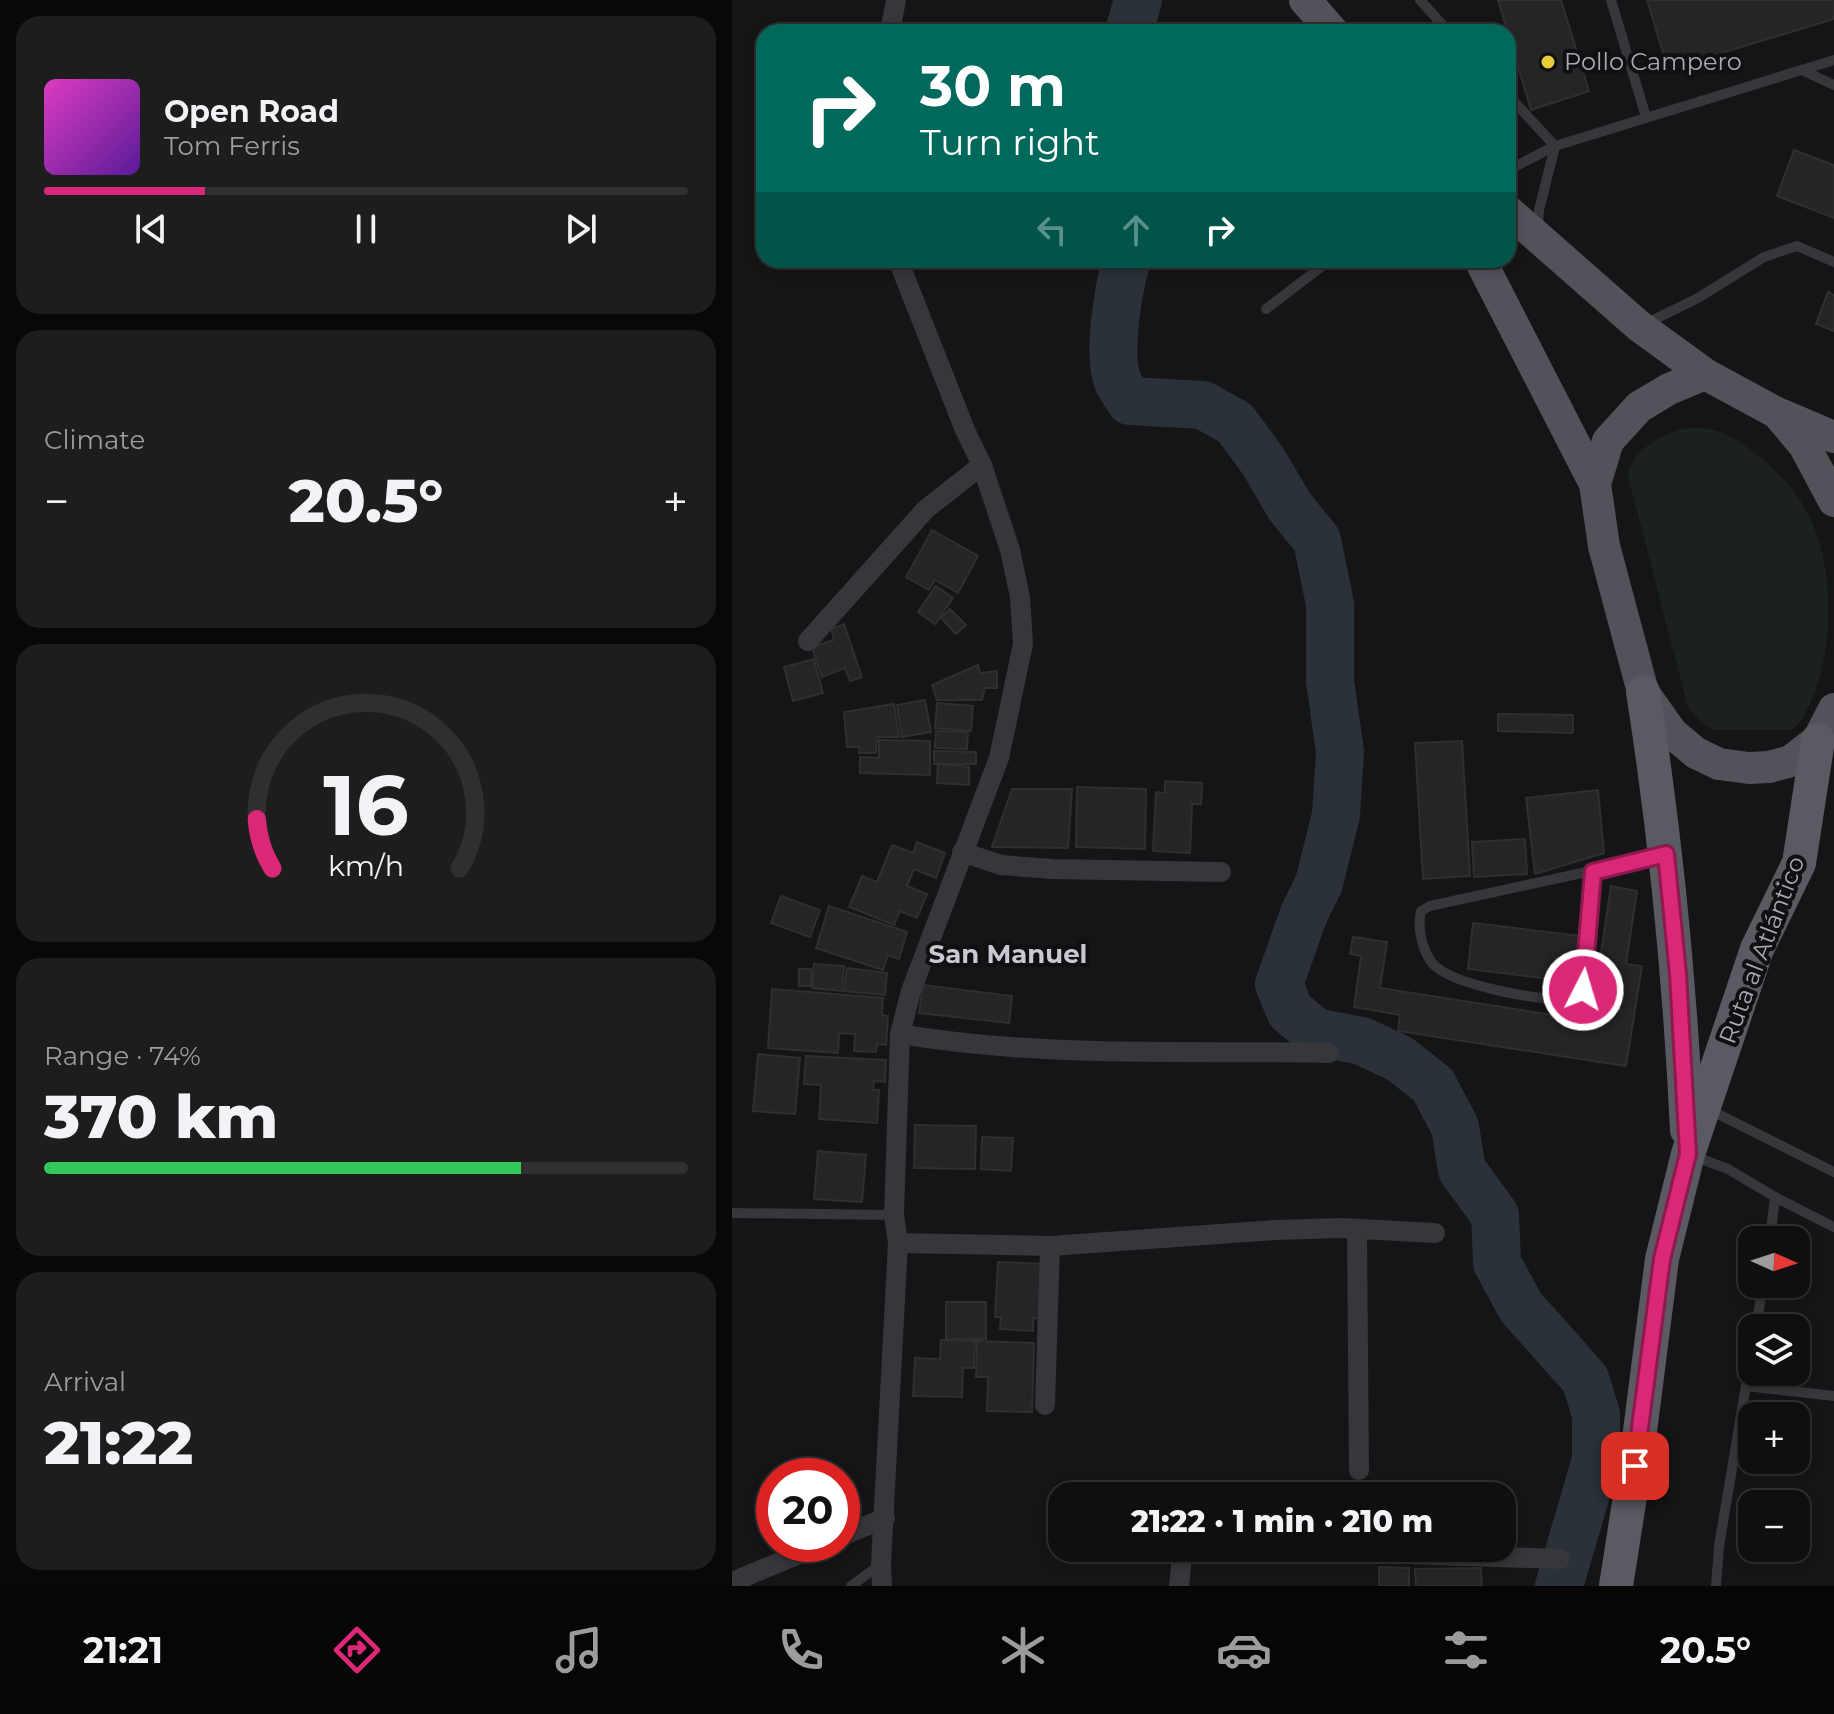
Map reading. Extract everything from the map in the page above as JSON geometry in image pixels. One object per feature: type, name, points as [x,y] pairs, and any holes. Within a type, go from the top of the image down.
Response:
[{"type":"highway","name":"Ruta al Atlántico","points":[[1643,692],[1666,854],[1678,974],[1688,1154]]},
{"type":"highway","name":"Ruta al Atlántico","points":[[1616,1586],[1662,1259],[1688,1154],[1757,949],[1799,863],[1829,720]]},
{"type":"highway","points":[[1799,863],[1834,805]]},
{"type":"main road","points":[[1305,0],[1326,24]]},
{"type":"main road","points":[[1516,218],[1639,326],[1705,374],[1777,413],[1834,437]]},
{"type":"main road","points":[[1484,268],[1595,484],[1604,546],[1643,692],[1672,733],[1696,753],[1719,764],[1769,767],[1791,761],[1829,720]]},
{"type":"main road","points":[[1595,484],[1608,441],[1639,407],[1669,389],[1705,374]]},
{"type":"main road","points":[[1777,413],[1804,445],[1834,501]]},
{"type":"street","points":[[892,24],[896,0]]},
{"type":"street","points":[[882,1586],[898,1243],[894,1215],[900,1034],[911,991],[999,758],[1023,644],[1020,597],[1010,550],[982,465],[901,268]]},
{"type":"street","points":[[808,641],[926,509],[982,465]]},
{"type":"street","points":[[962,852],[1001,865],[1039,868],[1221,872]]},
{"type":"street","points":[[900,1034],[960,1044],[1038,1049],[1329,1053]]},
{"type":"street","points":[[898,1243],[1050,1246],[1342,1228],[1435,1233]]},
{"type":"street","points":[[1357,1231],[1359,1470]]},
{"type":"street","points":[[1045,1405],[1050,1246]]},
{"type":"street","points":[[860,1528],[885,1518]]},
{"type":"street","points":[[1516,1558],[1560,1559]]},
{"type":"street","points":[[732,1582],[780,1562]]},
{"type":"street","points":[[1179,1586],[1182,1562]]},
{"type":"lane","points":[[1420,0],[1442,24]]},
{"type":"lane","points":[[1611,0],[1646,117]]},
{"type":"lane","points":[[1516,166],[1555,146],[1834,60]]},
{"type":"lane","points":[[1802,70],[1834,85]]},
{"type":"lane","points":[[1516,104],[1555,146]]},
{"type":"lane","points":[[1537,238],[1539,210],[1555,146]]},
{"type":"lane","points":[[1639,326],[1698,298],[1764,257],[1797,246],[1834,262]]},
{"type":"lane","points":[[1266,309],[1320,268]]},
{"type":"lane","points":[[1593,872],[1583,990],[1576,1000],[1499,990],[1461,980],[1433,964],[1421,938],[1418,922],[1421,911],[1430,906],[1666,854]]},
{"type":"lane","points":[[1703,1106],[1834,1172]]},
{"type":"lane","points":[[1688,1154],[1728,1169],[1834,1227]]},
{"type":"lane","points":[[1772,1226],[1775,1197]]},
{"type":"lane","points":[[732,1213],[894,1215]]},
{"type":"lane","points":[[1716,1586],[1719,1546],[1746,1386],[1834,1396]]},
{"type":"lane","points":[[851,1586],[881,1564]]},
{"type":"shaded area","points":[[1686,428],[1722,432],[1761,458],[1795,493],[1815,530],[1826,575],[1826,646],[1816,689],[1803,717],[1791,730],[1713,730],[1688,708],[1628,476],[1636,458],[1650,444]]},
{"type":"building","name":"Pollo Campero","points":[[1498,0],[1561,0],[1589,91],[1531,110],[1516,60],[1516,24],[1505,24]]},
{"type":"building","points":[[1647,0],[1834,0],[1834,19],[1668,69]]},
{"type":"building","points":[[1794,150],[1834,165],[1834,218],[1777,196]]},
{"type":"building","points":[[1828,292],[1834,295],[1834,331],[1816,324]]},
{"type":"building","points":[[932,530],[978,556],[958,593],[935,580],[929,590],[906,577]]},
{"type":"building","points":[[936,586],[953,598],[935,624],[918,612]]},
{"type":"building","points":[[950,609],[966,625],[956,634],[941,618]]},
{"type":"building","points":[[844,624],[862,677],[850,681],[845,668],[822,677],[812,647],[834,640],[831,629]]},
{"type":"building","points":[[814,659],[823,693],[793,701],[784,667]]},
{"type":"building","points":[[978,665],[980,673],[997,671],[997,688],[985,688],[982,700],[937,700],[932,685]]},
{"type":"building","points":[[925,700],[931,732],[902,737],[897,705]]},
{"type":"building","points":[[937,703],[973,706],[971,731],[935,728]]},
{"type":"building","points":[[894,704],[899,737],[877,737],[876,753],[859,753],[860,747],[847,747],[844,712]]},
{"type":"building","points":[[1498,714],[1573,715],[1573,733],[1498,731]]},
{"type":"building","points":[[936,731],[968,732],[967,749],[935,748]]},
{"type":"building","points":[[879,740],[930,741],[930,775],[860,773],[860,757],[879,758]]},
{"type":"building","points":[[1462,741],[1470,876],[1423,879],[1415,743]]},
{"type":"building","points":[[934,751],[976,752],[976,764],[934,764]]},
{"type":"building","points":[[938,764],[969,767],[969,785],[937,783]]},
{"type":"building","points":[[1165,781],[1202,783],[1201,804],[1192,804],[1190,853],[1153,851],[1156,792],[1165,793]]},
{"type":"building","points":[[1077,787],[1146,789],[1145,849],[1076,847]]},
{"type":"building","points":[[1012,789],[1072,789],[1068,848],[992,847]]},
{"type":"building","points":[[1598,790],[1604,853],[1535,874],[1526,798]]},
{"type":"building","points":[[1525,839],[1527,874],[1474,877],[1472,842]]},
{"type":"building","points":[[917,842],[945,853],[936,878],[914,869],[907,886],[927,894],[917,918],[900,911],[894,925],[849,907],[862,876],[877,882],[892,845],[913,853]]},
{"type":"building","points":[[1611,886],[1637,891],[1626,964],[1642,966],[1626,1066],[1398,1031],[1400,1015],[1354,1007],[1361,956],[1350,954],[1353,937],[1387,942],[1380,988],[1591,1021]]},
{"type":"building","points":[[781,896],[820,910],[810,937],[771,923]]},
{"type":"building","points":[[829,906],[907,932],[899,959],[888,955],[883,970],[816,948]]},
{"type":"building","points":[[1473,923],[1581,936],[1575,982],[1468,969]]},
{"type":"building","points":[[814,964],[844,966],[842,991],[812,988]]},
{"type":"building","points":[[847,968],[887,973],[885,995],[844,991]]},
{"type":"building","points":[[799,969],[811,969],[811,986],[799,986]]},
{"type":"building","points":[[923,985],[1012,996],[1009,1023],[919,1013]]},
{"type":"building","points":[[772,989],[883,998],[882,1015],[888,1016],[886,1045],[877,1044],[876,1052],[854,1051],[855,1034],[839,1033],[838,1053],[768,1048]]},
{"type":"building","points":[[758,1054],[800,1058],[795,1114],[753,1111]]},
{"type":"building","points":[[806,1056],[886,1060],[885,1082],[874,1081],[873,1090],[879,1090],[877,1123],[819,1119],[821,1085],[804,1084]]},
{"type":"building","points":[[915,1125],[976,1126],[975,1169],[914,1168]]},
{"type":"building","points":[[982,1137],[1013,1138],[1011,1171],[981,1169]]},
{"type":"building","points":[[818,1151],[866,1155],[862,1202],[814,1199]]},
{"type":"building","points":[[998,1262],[1045,1264],[1041,1319],[1033,1318],[1033,1331],[1000,1329],[1001,1317],[995,1317]]},
{"type":"building","points":[[946,1302],[986,1302],[986,1339],[946,1339]]},
{"type":"building","points":[[941,1340],[975,1341],[974,1368],[963,1368],[962,1397],[913,1396],[915,1358],[940,1359]]},
{"type":"building","points":[[977,1341],[1034,1343],[1032,1412],[987,1411],[988,1377],[976,1377]]},
{"type":"building","points":[[1379,1567],[1409,1568],[1409,1586],[1379,1586]]},
{"type":"building","points":[[1481,1568],[1482,1586],[1416,1586],[1415,1569]]},
{"type":"waterway","points":[[1131,24],[1138,0]]},
{"type":"waterway","points":[[1125,268],[1114,336],[1114,367],[1130,401],[1203,405],[1235,423],[1263,461],[1290,507],[1317,540],[1330,604],[1330,681],[1340,752],[1336,815],[1319,883],[1304,914],[1279,984],[1290,1011],[1315,1032],[1362,1041],[1400,1059],[1433,1085],[1455,1127],[1462,1170],[1495,1215],[1497,1263],[1521,1307],[1585,1379],[1596,1414],[1596,1460],[1559,1586]]},
{"type":"place","name":"Pollo Campero","points":[[1548,62]]},
{"type":"district","name":"San Manuel","points":[[1008,954]]},
{"type":"route","points":[[1583,990],[1593,872],[1666,854],[1678,974],[1688,1154],[1662,1259],[1635,1466]]}]
